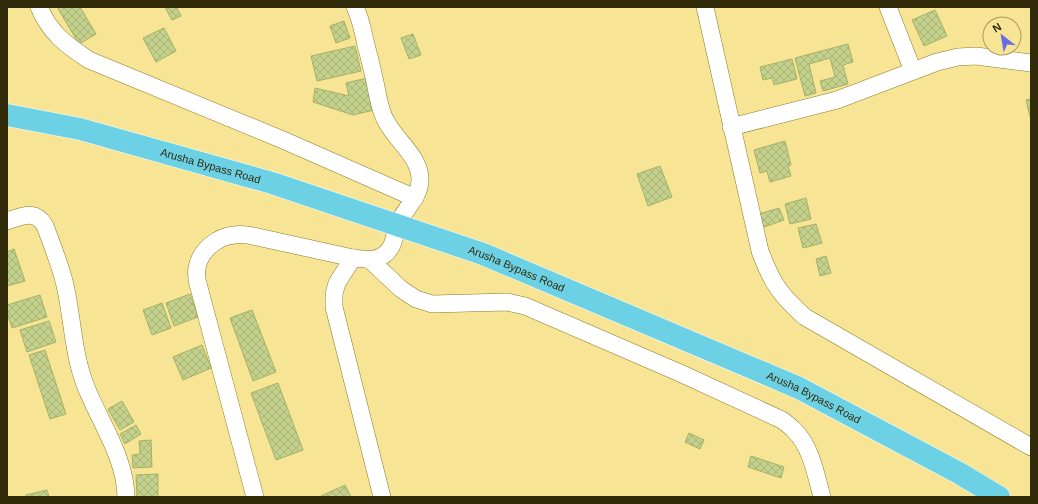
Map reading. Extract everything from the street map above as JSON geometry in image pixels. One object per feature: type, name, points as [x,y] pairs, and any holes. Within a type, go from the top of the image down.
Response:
[{"type":"main road","name":"Arusha Bypass Road","points":[[7,115],[80,129],[264,180],[483,254],[799,388],[959,473],[999,497]]},
{"type":"street","points":[[39,7],[42,15],[54,33],[68,46],[89,60],[283,140],[415,198]]},
{"type":"street","points":[[255,497],[197,280],[197,267],[201,255],[211,245],[223,238],[235,235],[248,235],[353,258],[370,260],[379,258],[386,254],[392,247],[397,225],[415,198],[420,182],[418,168],[413,157],[386,120],[380,104],[362,24],[355,7]]},
{"type":"street","points":[[705,7],[760,251],[766,269],[777,289],[789,303],[805,317],[1031,447]]},
{"type":"street","points":[[888,7],[913,71]]},
{"type":"street","points":[[731,126],[837,100],[937,62],[958,57],[976,56],[1031,63]]},
{"type":"street","points":[[7,221],[27,215],[35,215],[42,220],[46,226],[64,282],[79,365],[86,386],[118,457],[124,476],[126,497]]},
{"type":"street","points":[[353,258],[337,283],[334,294],[334,307],[382,497]]},
{"type":"street","points":[[370,260],[401,289],[416,299],[432,304],[507,302],[525,306],[680,373],[782,420],[795,430],[804,444],[811,460],[822,497]]},
{"type":"building","points":[[57,7],[80,7],[96,34],[79,44]]},
{"type":"building","points":[[165,7],[179,7],[177,8],[181,16],[172,20]]},
{"type":"building","points":[[935,10],[947,36],[924,46],[912,20]]},
{"type":"building","points":[[344,21],[350,38],[336,43],[330,26]]},
{"type":"building","points":[[164,28],[176,51],[156,62],[143,38]]},
{"type":"building","points":[[413,34],[421,55],[409,59],[401,38]]},
{"type":"building","points":[[848,44],[853,62],[843,65],[848,84],[823,91],[820,81],[835,77],[830,58],[809,64],[816,93],[805,96],[795,58]]},
{"type":"building","points":[[355,46],[361,71],[317,81],[311,56]]},
{"type":"building","points":[[792,59],[797,79],[774,85],[772,78],[763,80],[760,67]]},
{"type":"building","points":[[367,78],[374,110],[353,115],[313,102],[315,88],[349,96],[346,83]]},
{"type":"building","points":[[1031,99],[1031,117],[1030,117],[1026,100]]},
{"type":"building","points":[[785,141],[791,165],[788,166],[791,176],[770,182],[767,171],[760,173],[754,150]]},
{"type":"building","points":[[660,166],[672,197],[648,206],[637,174]]},
{"type":"building","points":[[806,198],[811,219],[790,224],[785,204]]},
{"type":"building","points":[[779,208],[784,220],[764,227],[759,214]]},
{"type":"building","points":[[816,224],[822,243],[803,248],[798,228]]},
{"type":"building","points":[[14,249],[25,281],[7,286],[7,252]]},
{"type":"building","points":[[826,256],[831,273],[820,276],[816,259]]},
{"type":"building","points":[[190,294],[198,317],[174,326],[166,303]]},
{"type":"building","points":[[40,295],[47,317],[12,328],[7,312],[7,305]]},
{"type":"building","points":[[162,303],[171,328],[152,335],[143,310]]},
{"type":"building","points":[[252,310],[276,372],[253,381],[230,318]]},
{"type":"building","points":[[49,321],[56,342],[27,352],[20,330]]},
{"type":"building","points":[[202,345],[211,368],[183,380],[173,357]]},
{"type":"building","points":[[45,350],[66,414],[50,419],[29,355]]},
{"type":"building","points":[[278,383],[303,450],[276,460],[251,393]]},
{"type":"building","points":[[122,401],[134,422],[120,430],[108,409]]},
{"type":"building","points":[[136,425],[141,434],[125,444],[120,434]]},
{"type":"building","points":[[689,433],[704,440],[700,449],[685,442]]},
{"type":"building","points":[[151,440],[152,467],[133,468],[132,455],[140,454],[139,441]]},
{"type":"building","points":[[751,456],[784,467],[781,478],[748,467]]},
{"type":"building","points":[[158,474],[158,497],[137,497],[136,475]]},
{"type":"building","points":[[345,485],[351,497],[321,497],[321,496]]},
{"type":"building","points":[[47,490],[49,497],[26,497],[26,495]]}]
